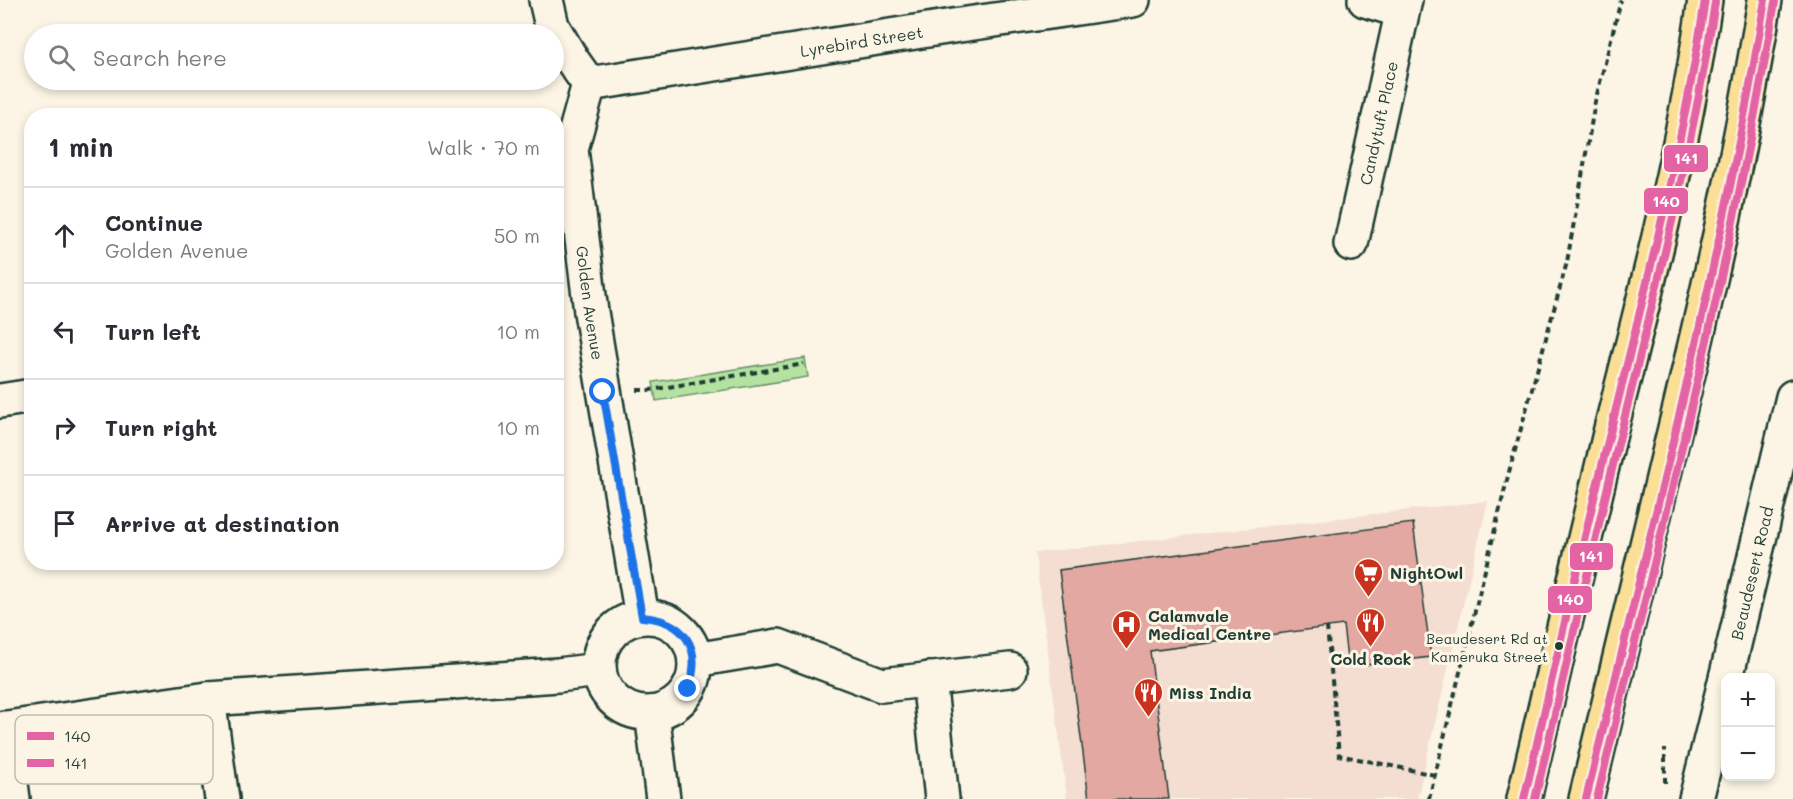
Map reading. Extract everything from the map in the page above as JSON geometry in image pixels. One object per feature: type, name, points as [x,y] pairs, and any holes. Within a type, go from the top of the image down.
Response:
[{"type":"highway","points":[[1524,799],[1658,242],[1683,125],[1705,0]]},
{"type":"highway","points":[[1586,799],[1732,182],[1765,0]]},
{"type":"street","points":[[546,0],[552,24]]},
{"type":"street","name":"Lyrebird Street","points":[[589,84],[941,27],[1133,0]]},
{"type":"street","points":[[1365,0],[1404,5]]},
{"type":"street","name":"Candytuft Place","points":[[1351,244],[1404,5]]},
{"type":"street","points":[[564,46],[589,84]]},
{"type":"street","name":"Golden Avenue","points":[[589,84],[571,149],[603,392],[642,617]]},
{"type":"street","points":[[0,401],[24,397]]},
{"type":"street","name":"Beaudesert Road","points":[[1727,673],[1793,397]]},
{"type":"street","points":[[642,617],[657,618],[671,624],[682,633],[691,645],[694,660],[694,675],[688,689],[679,700],[666,709],[652,712],[637,712],[623,707],[611,697],[603,685],[599,670],[600,655],[605,641],[615,629],[642,617]]},
{"type":"street","points":[[694,660],[778,646],[882,685],[1010,670]]},
{"type":"street","points":[[98,715],[208,699],[558,675],[599,670]]},
{"type":"street","points":[[929,679],[942,799]]},
{"type":"street","name":"Beaudesert Road","points":[[1696,799],[1721,698]]},
{"type":"street","points":[[208,699],[210,715]]},
{"type":"street","points":[[652,712],[663,799]]},
{"type":"street","points":[[2,729],[13,799]]},
{"type":"street","points":[[213,735],[222,799]]},
{"type":"path","points":[[1429,799],[1509,472],[1567,262],[1595,102],[1621,0]]},
{"type":"path","points":[[603,392],[650,390],[804,364]]},
{"type":"path","points":[[1327,627],[1339,755],[1435,775]]},
{"type":"path","points":[[1665,749],[1665,790]]},
{"type":"shaded area","points":[[1488,501],[1417,799],[1067,799],[1035,553]]},
{"type":"green space","points":[[805,358],[808,377],[656,401],[653,382]]},
{"type":"building","points":[[1413,523],[1431,657],[1348,667],[1343,625],[1150,651],[1169,799],[1089,799],[1059,570]]},
{"type":"transit line","name":"140","points":[[1524,799],[1588,521],[1663,215],[1686,108],[1705,0]]},
{"type":"transit line","name":"140","points":[[1586,799],[1683,401],[1727,201],[1765,0]]},
{"type":"transit line","name":"141","points":[[1535,799],[1673,218],[1696,110],[1715,2]]},
{"type":"transit line","name":"141","points":[[1597,799],[1716,302],[1775,2]]},
{"type":"place","name":"NightOwl","points":[[1369,598]]},
{"type":"place","name":"Beaudesert Rd at Kameruka Street","points":[[1559,646]]},
{"type":"place","name":"Cold Rock","points":[[1371,648]]},
{"type":"place","name":"Calamvale Medical Centre","points":[[1127,650]]},
{"type":"place","name":"Miss India","points":[[1148,718]]},
{"type":"route","points":[[603,392],[642,617],[657,618],[671,624],[691,645],[694,675],[688,689]]}]
